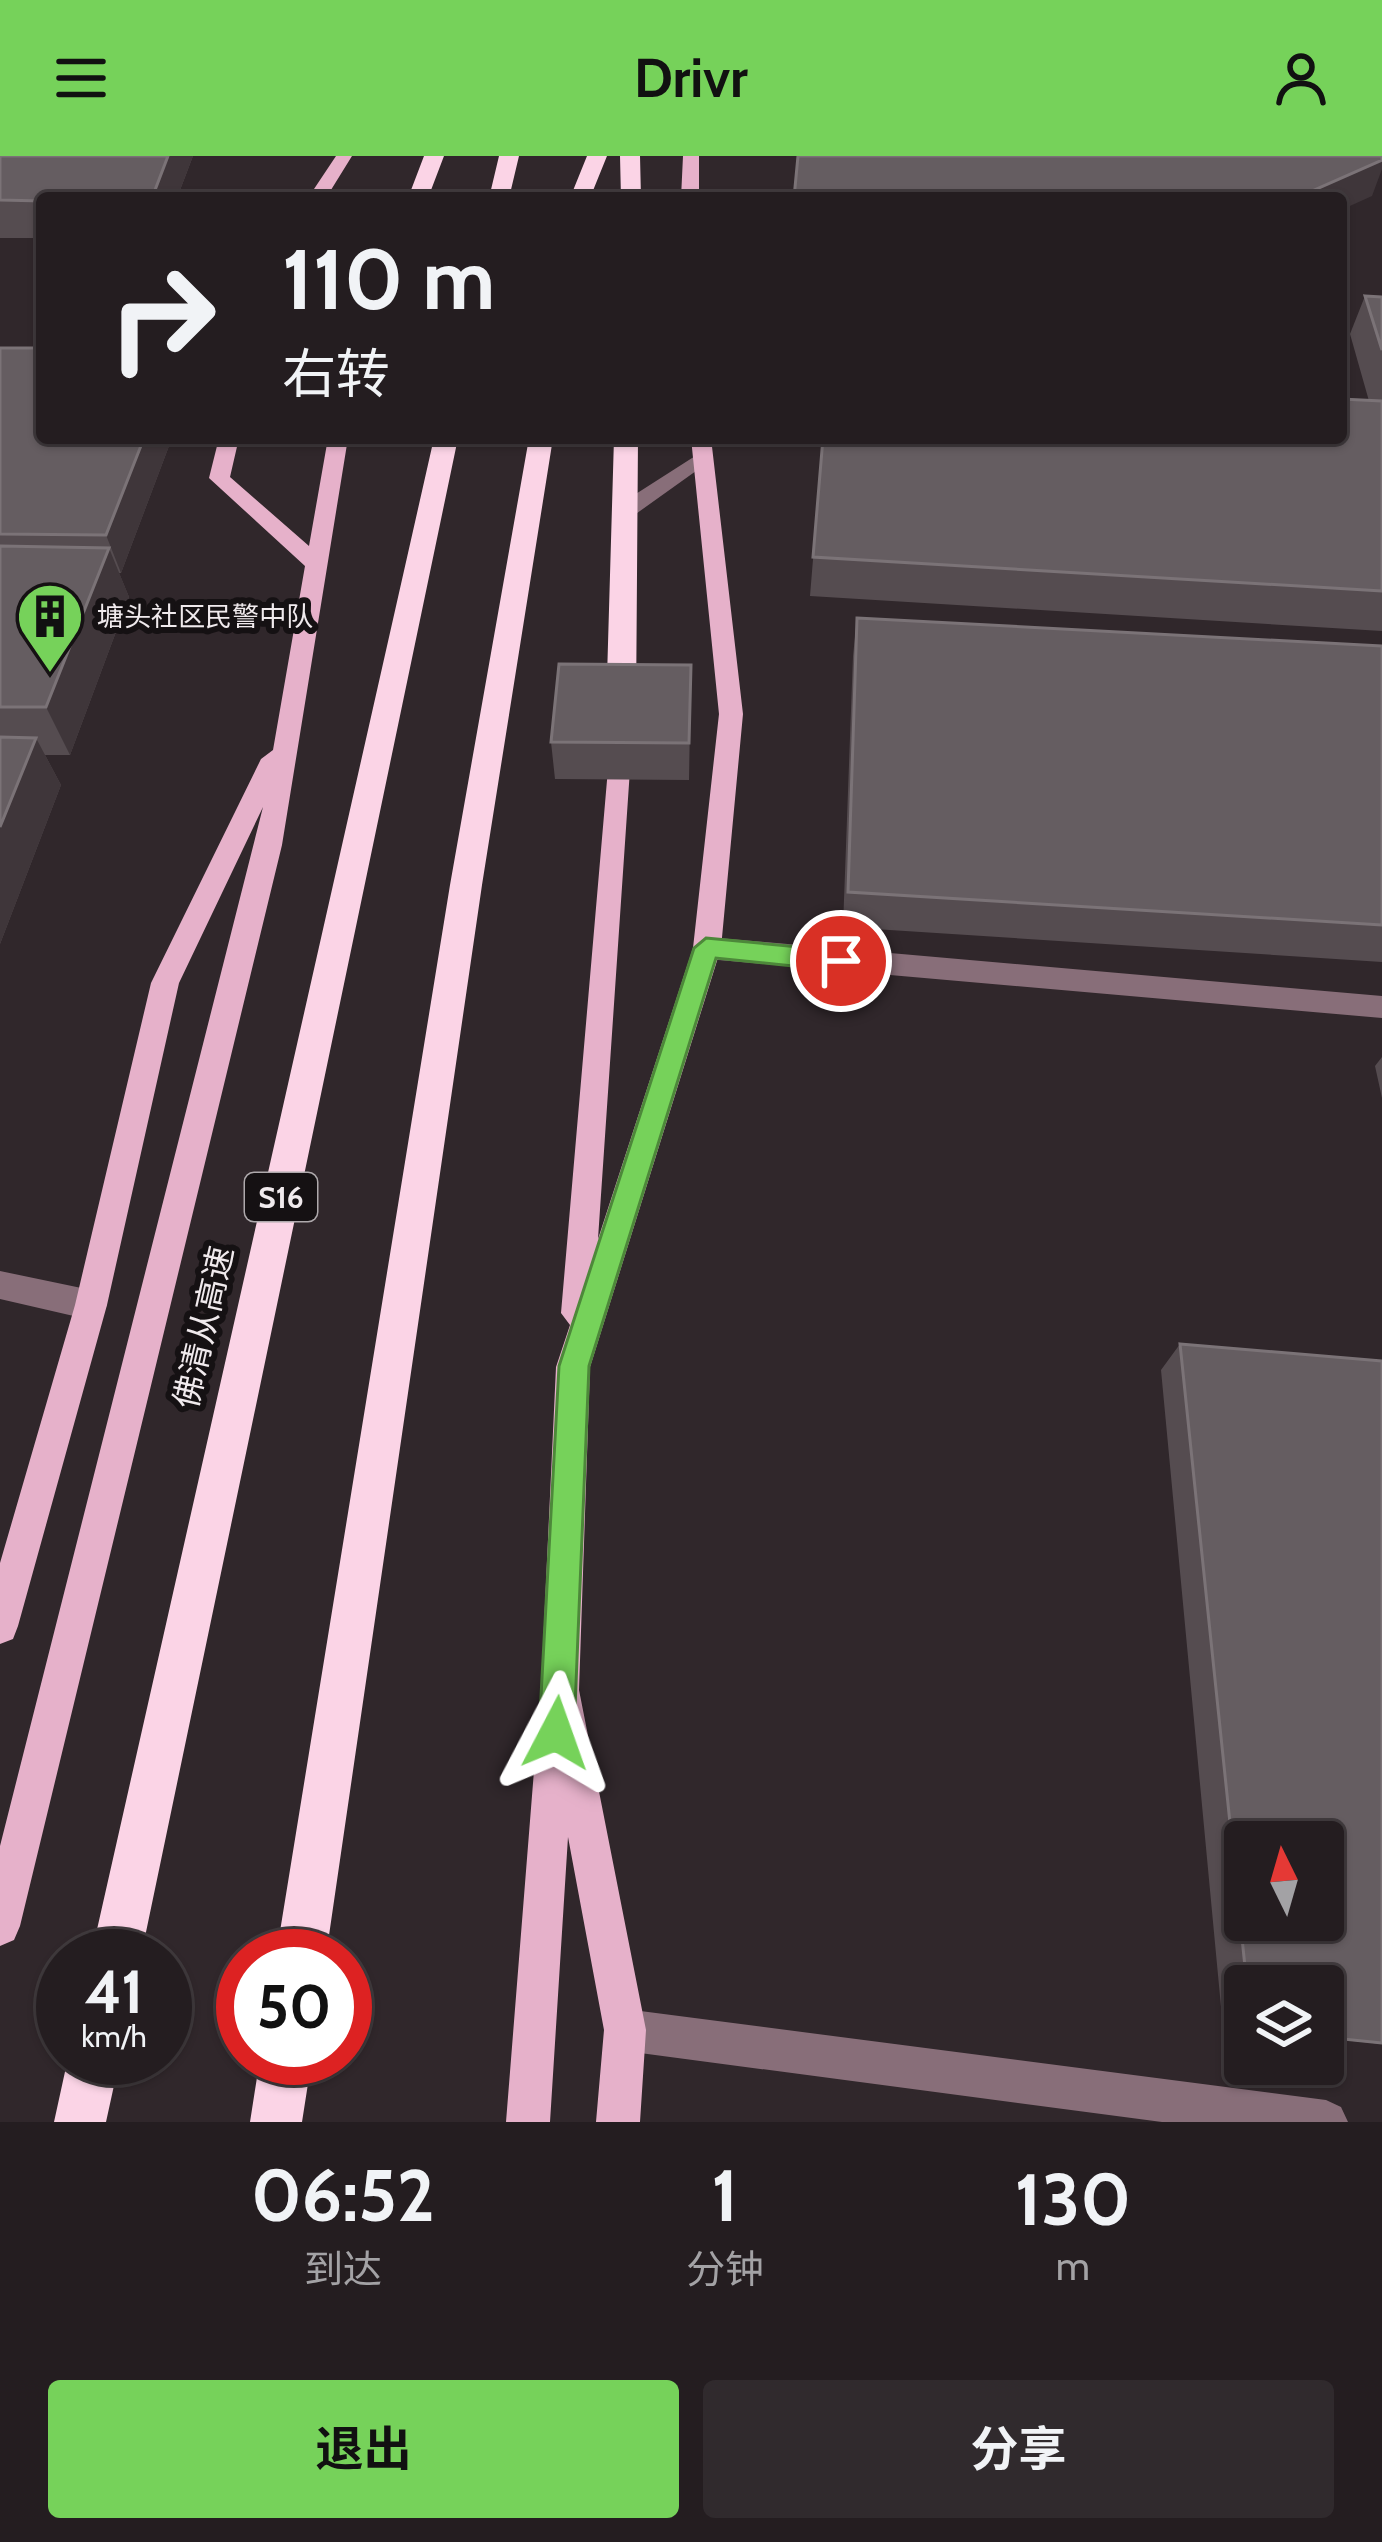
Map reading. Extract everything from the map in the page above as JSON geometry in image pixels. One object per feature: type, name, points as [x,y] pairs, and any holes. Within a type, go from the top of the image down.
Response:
[{"type":"highway","points":[[420,192],[434,156]]},
{"type":"highway","points":[[500,192],[509,156]]},
{"type":"highway","points":[[582,192],[596,156]]},
{"type":"highway","points":[[631,156],[631,192]]},
{"type":"highway","name":"佛清从高速","points":[[122,1929],[445,444]]},
{"type":"highway","points":[[305,1929],[458,931],[540,444]]},
{"type":"highway","points":[[620,740],[626,444]]},
{"type":"highway","points":[[80,2122],[88,2085]]},
{"type":"highway","points":[[276,2122],[282,2085]]},
{"type":"main road","points":[[321,192],[344,156]]},
{"type":"main road","points":[[690,192],[691,156]]},
{"type":"main road","points":[[228,444],[219,478],[315,563]]},
{"type":"main road","points":[[0,1926],[269,845],[337,444]]},
{"type":"main road","points":[[574,1366],[706,948],[731,714],[702,447]]},
{"type":"main road","points":[[0,1626],[91,1305],[165,982],[289,727]]},
{"type":"main road","points":[[528,2122],[560,1690],[574,1366],[620,740]]},
{"type":"main road","points":[[560,1690],[625,2030],[618,2122]]},
{"type":"street","points":[[625,511],[702,447]]},
{"type":"street","points":[[706,948],[1382,1007]]},
{"type":"street","points":[[0,1286],[91,1305]]},
{"type":"street","points":[[625,2030],[1326,2122]]},
{"type":"building","points":[[0,156],[168,156],[154,192],[36,192],[36,201],[0,200]]},
{"type":"building","points":[[798,156],[1382,156],[1310,192],[795,192]]},
{"type":"building","points":[[1365,296],[1382,297],[1382,350]]},
{"type":"building","points":[[0,348],[36,348],[36,444],[142,444],[106,535],[0,534]]},
{"type":"building","points":[[1347,399],[1382,401],[1382,591],[813,557],[822,444],[1347,444]]},
{"type":"building","points":[[0,546],[109,548],[46,707],[0,707]]},
{"type":"building","points":[[857,618],[1382,646],[1382,925],[848,892]]},
{"type":"building","points":[[559,664],[691,665],[689,743],[551,742]]},
{"type":"building","points":[[0,737],[36,738],[0,827]]},
{"type":"building","points":[[1180,1344],[1382,1361],[1382,2043],[1344,2039],[1344,1965],[1245,1965],[1242,1941],[1344,1941],[1344,1821],[1230,1821]]},
{"type":"place","name":"塘头社区民警中队","points":[[50,675]]},
{"type":"route","points":[[556,1733],[574,1366],[706,948],[841,961]]}]
